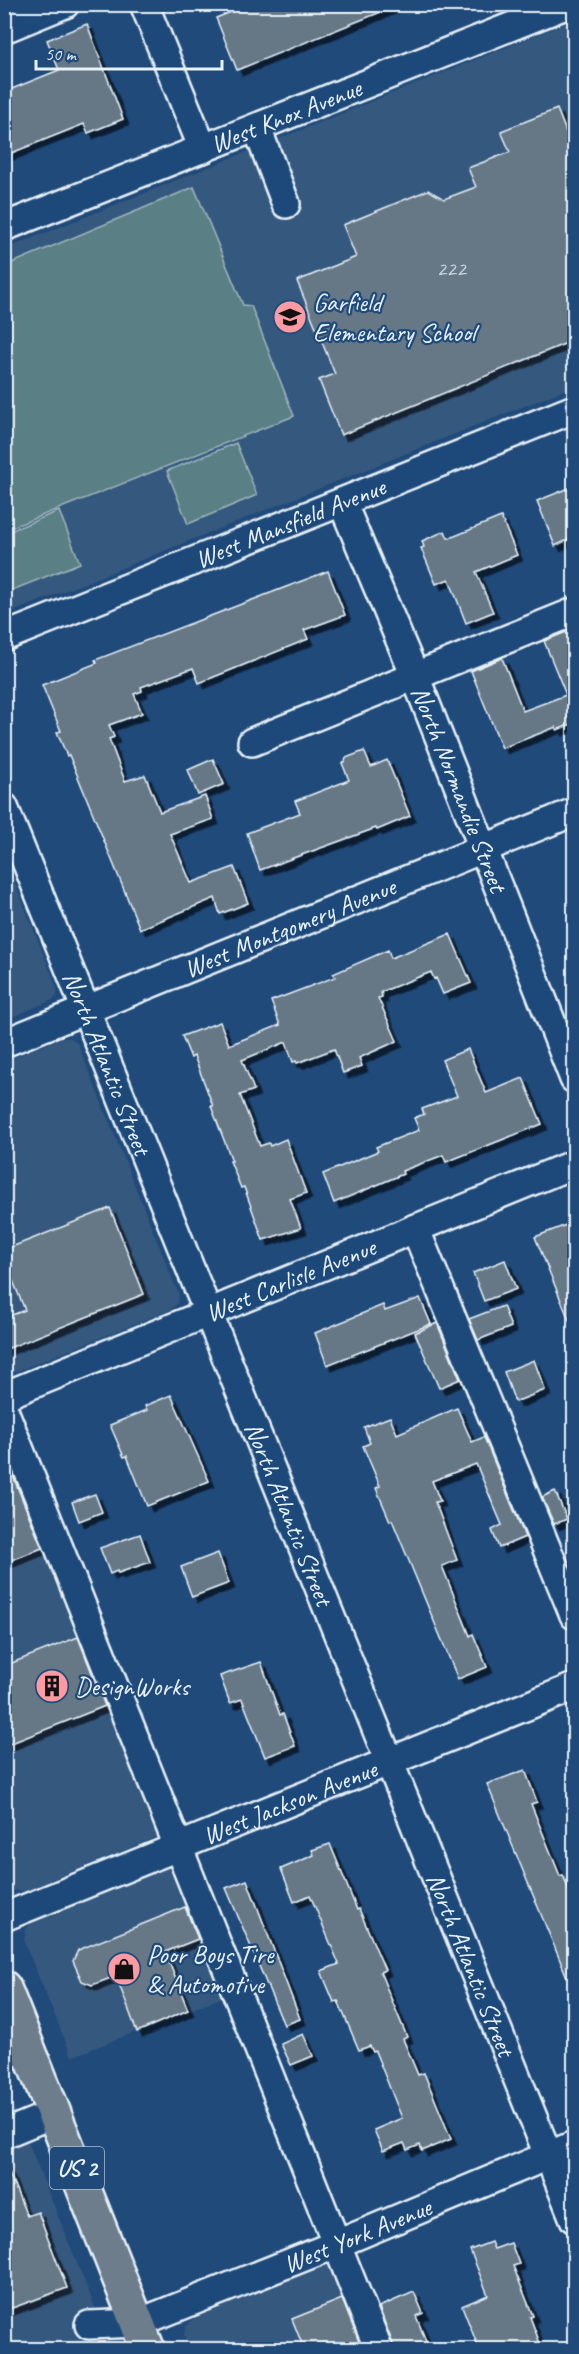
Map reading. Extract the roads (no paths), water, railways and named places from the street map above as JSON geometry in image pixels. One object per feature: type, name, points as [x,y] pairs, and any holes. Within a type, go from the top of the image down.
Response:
[{"type":"main road","name":"US 2","points":[[4,1988],[17,2050],[55,2113],[143,2336]]},
{"type":"street","points":[[4,29],[65,4]]},
{"type":"street","points":[[144,4],[203,149]]},
{"type":"street","name":"West Knox Avenue","points":[[4,227],[568,4]]},
{"type":"street","points":[[257,128],[286,204]]},
{"type":"street","name":"West Mansfield Avenue","points":[[4,637],[574,409]]},
{"type":"street","name":"North Normandie Street","points":[[342,502],[415,676],[574,1078]]},
{"type":"street","points":[[252,742],[574,612]]},
{"type":"street","name":"North Atlantic Street","points":[[4,807],[574,2219]]},
{"type":"street","name":"West Montgomery Avenue","points":[[4,1042],[574,812]]},
{"type":"street","name":"West Carlisle Avenue","points":[[4,1396],[574,1164]]},
{"type":"street","points":[[415,1228],[574,1615]]},
{"type":"street","points":[[4,1410],[379,2349]]},
{"type":"street","name":"West Jackson Avenue","points":[[4,1917],[574,1687]]},
{"type":"street","points":[[4,2134],[55,2113]]},
{"type":"street","name":"West York Avenue","points":[[89,2325],[143,2336],[337,2244],[574,2145]]},
{"type":"place","name":"Garfield Elementary School","points":[[290,317]]},
{"type":"place","name":"DesignWorks","points":[[52,1686]]},
{"type":"place","name":"Poor Boys Tire & Automotive","points":[[124,1969]]}]
